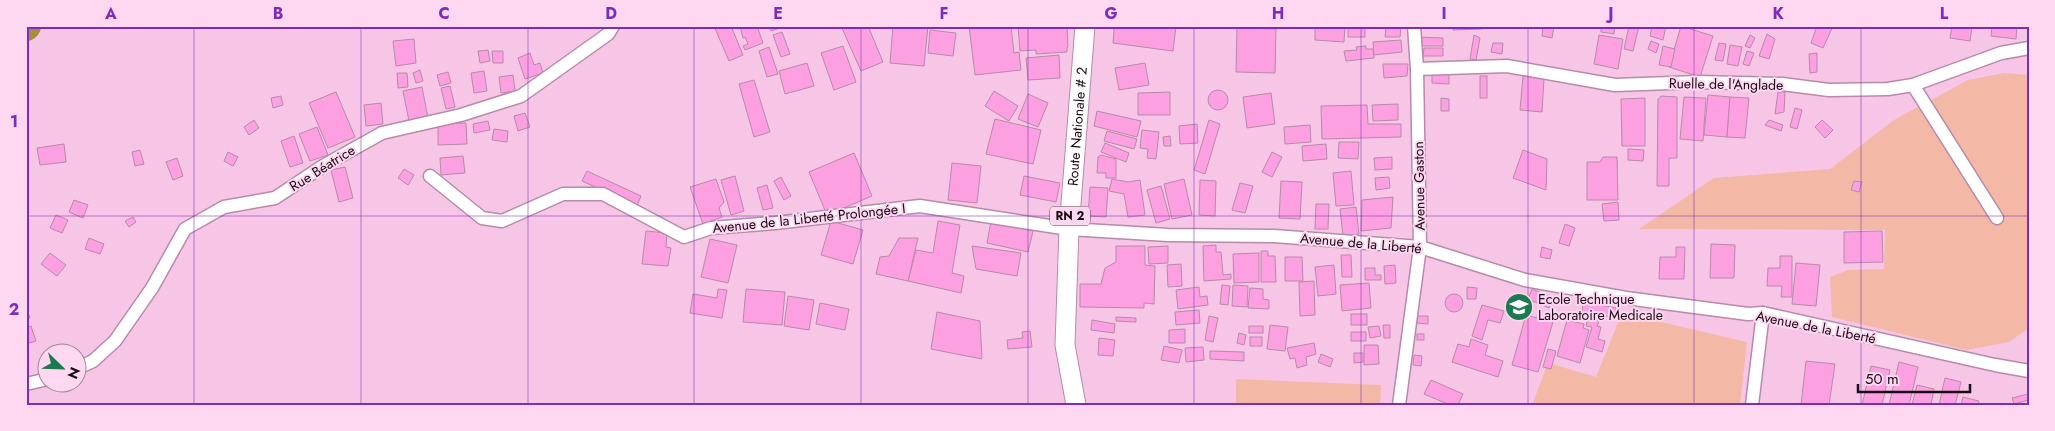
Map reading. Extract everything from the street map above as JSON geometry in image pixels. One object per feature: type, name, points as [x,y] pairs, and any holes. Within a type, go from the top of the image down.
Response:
[{"type":"main road","name":"Route Nationale # 2","points":[[1076,405],[1065,345],[1069,229],[1084,26]]},
{"type":"street","name":"Rue Béatrice","points":[[88,363],[93,361],[115,340],[152,288],[185,230],[224,207],[275,198],[322,166],[382,132],[460,115],[521,96],[608,34],[613,26]]},
{"type":"street","name":"Avenue Gaston","points":[[1399,405],[1420,247],[1417,69],[1414,26]]},
{"type":"street","name":"Ruelle de l'Anglade","points":[[1417,69],[1507,66],[1615,84],[1698,82],[1773,84],[1829,90],[1888,89],[1913,85],[2001,53],[2029,48]]},
{"type":"street","points":[[1913,85],[1997,218]]},
{"type":"street","name":"Avenue de la Liberté Prolongée I","points":[[430,176],[482,218],[502,221],[562,194],[603,194],[684,237],[711,228],[775,223],[920,206],[1069,229]]},
{"type":"street","name":"Avenue de la Liberté","points":[[1069,229],[1168,235],[1274,236],[1420,247],[1525,280],[1626,298],[1748,314],[1763,313],[2029,371]]},
{"type":"street","points":[[1752,405],[1763,313]]},
{"type":"shaded area","points":[[2004,73],[2029,75],[2029,328],[2009,342],[1967,350],[1832,317],[1830,277],[1848,270],[1884,269],[1885,230],[1639,229],[1714,178],[1830,169],[1894,120],[1968,80]]},
{"type":"shaded area","points":[[1622,313],[1747,342],[1740,405],[1532,405],[1548,363],[1596,377]]},
{"type":"shaded area","points":[[1236,379],[1381,385],[1380,405],[1236,405]]},
{"type":"building","points":[[714,26],[731,26],[743,55],[729,61]]},
{"type":"building","points":[[740,26],[757,26],[763,43],[745,50],[743,46],[748,44],[745,37],[743,38]]},
{"type":"building","points":[[770,26],[786,26],[771,31]]},
{"type":"building","points":[[841,26],[868,26],[883,62],[861,71]]},
{"type":"building","points":[[893,26],[928,26],[924,66],[890,63]]},
{"type":"building","points":[[969,26],[1011,26],[1014,53],[1019,52],[1021,70],[975,75]]},
{"type":"building","points":[[1018,26],[1067,26],[1067,52],[1036,54],[1036,50],[1020,51]]},
{"type":"building","points":[[1113,26],[1176,26],[1173,51],[1113,43]]},
{"type":"building","points":[[1315,26],[1345,26],[1344,42],[1315,40]]},
{"type":"building","points":[[1348,26],[1365,26],[1365,37],[1348,37]]},
{"type":"building","points":[[1386,26],[1401,26],[1400,37],[1385,37]]},
{"type":"building","points":[[1453,26],[1482,26],[1482,29],[1453,30]]},
{"type":"building","points":[[1543,26],[1554,26],[1552,38],[1542,36]]},
{"type":"building","points":[[1601,26],[1615,26],[1614,34],[1601,32]]},
{"type":"building","points":[[1629,26],[1639,26],[1633,51],[1624,49]]},
{"type":"building","points":[[1652,26],[1666,26],[1663,40],[1650,36]]},
{"type":"building","points":[[1681,26],[1713,36],[1700,77],[1669,67]]},
{"type":"building","points":[[1817,26],[1833,26],[1823,48],[1811,43]]},
{"type":"building","points":[[1952,26],[1972,26],[1970,41],[1950,38]]},
{"type":"building","points":[[1992,26],[2017,26],[2016,39],[1991,36]]},
{"type":"building","points":[[1237,28],[1276,29],[1275,73],[1236,72]]},
{"type":"building","points":[[930,30],[956,33],[953,56],[928,53]]},
{"type":"building","points":[[782,32],[790,54],[781,57],[773,35]]},
{"type":"building","points":[[1767,34],[1775,39],[1769,59],[1759,56]]},
{"type":"building","points":[[1474,35],[1480,38],[1476,60],[1470,59]]},
{"type":"building","points":[[1599,35],[1623,39],[1618,69],[1594,64]]},
{"type":"building","points":[[1750,35],[1755,38],[1750,48],[1745,46]]},
{"type":"building","points":[[1418,37],[1443,38],[1443,46],[1418,46]]},
{"type":"building","points":[[414,39],[416,63],[396,66],[393,41]]},
{"type":"building","points":[[1401,40],[1402,52],[1374,55],[1373,42]]},
{"type":"building","points":[[1651,41],[1659,44],[1656,53],[1648,49]]},
{"type":"building","points":[[1493,43],[1503,43],[1502,54],[1491,52]]},
{"type":"building","points":[[1719,43],[1726,44],[1723,61],[1715,60]]},
{"type":"building","points":[[1730,45],[1742,47],[1738,66],[1727,64]]},
{"type":"building","points":[[843,46],[856,82],[834,90],[821,53]]},
{"type":"building","points":[[1366,46],[1366,49],[1373,49],[1374,58],[1346,61],[1344,51],[1357,50],[1356,47]]},
{"type":"building","points":[[1663,46],[1675,49],[1671,67],[1659,65]]},
{"type":"building","points":[[769,47],[778,74],[767,77],[759,51]]},
{"type":"building","points":[[1424,48],[1443,48],[1443,56],[1423,56]]},
{"type":"building","points":[[488,50],[490,61],[480,63],[478,51]]},
{"type":"building","points":[[492,51],[503,51],[503,63],[493,63]]},
{"type":"building","points":[[1747,51],[1754,53],[1749,66],[1743,64]]},
{"type":"building","points":[[530,53],[534,65],[540,63],[543,73],[525,79],[518,58]]},
{"type":"building","points":[[1817,53],[1817,72],[1810,73],[1809,54]]},
{"type":"building","points":[[1059,55],[1060,78],[1028,80],[1026,58]]},
{"type":"building","points":[[807,63],[814,86],[785,94],[779,71]]},
{"type":"building","points":[[1145,63],[1149,85],[1119,90],[1115,68]]},
{"type":"building","points":[[1383,64],[1408,64],[1407,76],[1384,78]]},
{"type":"building","points":[[420,70],[423,81],[416,83],[413,73]]},
{"type":"building","points":[[484,71],[487,91],[474,93],[471,73]]},
{"type":"building","points":[[1432,71],[1449,71],[1449,84],[1432,83]]},
{"type":"building","points":[[448,72],[451,83],[440,86],[437,75]]},
{"type":"building","points":[[397,73],[407,73],[408,87],[398,88]]},
{"type":"building","points":[[513,75],[515,91],[501,93],[499,77]]},
{"type":"building","points":[[1480,76],[1487,76],[1487,98],[1480,98]]},
{"type":"building","points":[[1523,76],[1544,78],[1542,112],[1520,110]]},
{"type":"building","points":[[754,80],[770,132],[754,137],[739,84]]},
{"type":"building","points":[[450,86],[455,107],[446,109],[441,88]]},
{"type":"building","points":[[422,87],[428,118],[409,121],[403,91]]},
{"type":"building","points":[[1214,90],[1222,90],[1228,96],[1228,104],[1222,110],[1214,110],[1208,104],[1208,96]]},
{"type":"building","points":[[994,91],[1018,106],[1009,121],[985,106]]},
{"type":"building","points":[[336,92],[355,137],[328,148],[309,103]]},
{"type":"building","points":[[1170,92],[1170,115],[1138,115],[1138,93]]},
{"type":"building","points":[[1778,92],[1785,92],[1784,112],[1775,114]]},
{"type":"building","points":[[1271,93],[1275,124],[1247,128],[1243,97]]},
{"type":"building","points":[[1028,94],[1048,103],[1038,127],[1018,119]]},
{"type":"building","points":[[1708,95],[1730,97],[1727,137],[1704,135]]},
{"type":"building","points":[[281,96],[283,105],[273,108],[271,98]]},
{"type":"building","points":[[1661,96],[1677,97],[1677,158],[1669,158],[1669,186],[1657,186],[1658,99]]},
{"type":"building","points":[[1684,97],[1706,98],[1703,141],[1680,139]]},
{"type":"building","points":[[1730,97],[1749,98],[1745,138],[1727,137]]},
{"type":"building","points":[[1441,98],[1449,99],[1449,111],[1441,111]]},
{"type":"building","points":[[1645,98],[1645,146],[1622,146],[1621,99]]},
{"type":"building","points":[[381,103],[383,124],[366,126],[364,105]]},
{"type":"building","points":[[1398,104],[1398,120],[1373,121],[1372,105]]},
{"type":"building","points":[[1367,105],[1368,124],[1401,124],[1401,137],[1322,139],[1321,106]]},
{"type":"building","points":[[1795,108],[1802,110],[1797,129],[1790,127]]},
{"type":"building","points":[[1097,111],[1141,121],[1137,137],[1094,126]]},
{"type":"building","points":[[525,113],[530,127],[518,131],[514,116]]},
{"type":"building","points":[[995,119],[1041,130],[1033,164],[986,154]]},
{"type":"building","points":[[254,120],[259,128],[249,135],[244,127]]},
{"type":"building","points":[[1209,120],[1220,124],[1205,174],[1194,170]]},
{"type":"building","points":[[1769,120],[1783,125],[1781,131],[1765,125]]},
{"type":"building","points":[[1822,120],[1833,130],[1825,138],[1815,127]]},
{"type":"building","points":[[488,121],[490,130],[474,133],[473,124]]},
{"type":"building","points":[[466,123],[467,144],[438,145],[438,124]]},
{"type":"building","points":[[1197,124],[1198,143],[1180,144],[1179,126]]},
{"type":"building","points":[[1310,125],[1311,142],[1285,144],[1284,127]]},
{"type":"building","points":[[317,127],[328,155],[310,161],[299,134]]},
{"type":"building","points":[[494,129],[508,131],[507,142],[492,140]]},
{"type":"building","points":[[1142,130],[1159,132],[1156,159],[1147,158],[1148,149],[1140,148]]},
{"type":"building","points":[[1107,131],[1137,139],[1134,149],[1104,141]]},
{"type":"building","points":[[294,136],[303,163],[290,167],[281,141]]},
{"type":"building","points":[[1170,136],[1171,146],[1164,146],[1163,137]]},
{"type":"building","points":[[1339,142],[1359,142],[1358,159],[1338,158]]},
{"type":"building","points":[[1105,143],[1129,153],[1126,162],[1101,152]]},
{"type":"building","points":[[64,144],[66,162],[40,165],[37,148]]},
{"type":"building","points":[[1326,144],[1327,159],[1303,161],[1302,146]]},
{"type":"building","points":[[1628,149],[1644,150],[1643,161],[1628,160]]},
{"type":"building","points":[[140,150],[144,164],[135,166],[132,152]]},
{"type":"building","points":[[1523,150],[1547,159],[1546,190],[1513,178]]},
{"type":"building","points":[[228,152],[238,157],[233,166],[224,161]]},
{"type":"building","points":[[1272,152],[1282,157],[1272,177],[1262,172]]},
{"type":"building","points":[[854,153],[872,196],[827,215],[809,172]]},
{"type":"building","points":[[1101,155],[1116,159],[1116,178],[1106,178],[1106,173],[1097,173],[1098,157]]},
{"type":"building","points":[[463,156],[465,173],[441,175],[440,158]]},
{"type":"building","points":[[1392,157],[1392,169],[1375,170],[1374,158]]},
{"type":"building","points":[[1603,157],[1617,157],[1618,200],[1587,200],[1587,162],[1600,162]]},
{"type":"building","points":[[177,158],[183,176],[173,180],[166,162]]},
{"type":"building","points":[[952,163],[981,166],[977,203],[948,200]]},
{"type":"building","points":[[345,167],[353,198],[339,202],[331,170]]},
{"type":"building","points":[[404,169],[414,175],[408,185],[398,178]]},
{"type":"building","points":[[587,171],[641,196],[637,206],[582,181]]},
{"type":"building","points":[[1351,171],[1354,205],[1336,206],[1333,173]]},
{"type":"building","points":[[735,176],[744,211],[731,215],[721,180]]},
{"type":"building","points":[[1024,176],[1060,183],[1056,202],[1020,195]]},
{"type":"building","points":[[781,177],[791,196],[784,200],[774,181]]},
{"type":"building","points":[[1389,177],[1390,188],[1376,190],[1375,178]]},
{"type":"building","points":[[716,179],[724,202],[719,208],[722,217],[703,224],[690,187]]},
{"type":"building","points":[[1112,179],[1128,182],[1140,180],[1145,215],[1128,217],[1124,194],[1109,191]]},
{"type":"building","points":[[1184,179],[1192,215],[1172,219],[1164,184]]},
{"type":"building","points":[[1200,180],[1216,181],[1215,216],[1199,215]]},
{"type":"building","points":[[1281,181],[1302,182],[1300,219],[1279,218]]},
{"type":"building","points":[[1854,181],[1862,182],[1859,192],[1851,190]]},
{"type":"building","points":[[1240,183],[1253,186],[1245,213],[1232,210]]},
{"type":"building","points":[[767,185],[773,208],[763,210],[757,188]]},
{"type":"building","points":[[1161,186],[1170,219],[1156,223],[1147,190]]},
{"type":"building","points":[[1090,187],[1108,188],[1106,217],[1088,216]]},
{"type":"building","points":[[1393,197],[1391,228],[1361,231],[1362,200]]},
{"type":"building","points":[[74,200],[88,205],[83,218],[69,212]]},
{"type":"building","points":[[1618,202],[1619,220],[1604,221],[1602,204]]},
{"type":"building","points":[[1316,204],[1329,204],[1328,229],[1315,229]]},
{"type":"building","points":[[1356,207],[1359,234],[1343,236],[1340,209]]},
{"type":"building","points":[[56,215],[68,220],[62,233],[50,228]]},
{"type":"building","points":[[133,217],[136,222],[129,227],[125,221]]},
{"type":"building","points":[[831,221],[863,230],[853,264],[821,255]]},
{"type":"building","points":[[938,221],[960,225],[952,273],[964,276],[961,293],[908,281],[916,250],[933,253]]},
{"type":"building","points":[[991,221],[1033,231],[1028,252],[987,243]]},
{"type":"building","points":[[1565,224],[1575,228],[1569,246],[1559,243]]},
{"type":"building","points":[[646,231],[667,233],[666,247],[671,248],[668,266],[642,264]]},
{"type":"building","points":[[1882,231],[1883,262],[1844,263],[1844,232]]},
{"type":"building","points":[[89,238],[104,244],[100,254],[85,249]]},
{"type":"building","points":[[899,238],[918,238],[908,281],[876,274],[880,257],[889,256]]},
{"type":"building","points":[[710,239],[737,245],[728,283],[701,277]]},
{"type":"building","points":[[1711,244],[1735,245],[1734,278],[1710,278]]},
{"type":"building","points":[[1216,245],[1216,252],[1221,252],[1223,275],[1231,274],[1231,279],[1204,281],[1203,246]]},
{"type":"building","points":[[972,246],[1021,253],[1017,276],[976,269]]},
{"type":"building","points":[[1116,246],[1145,246],[1145,265],[1155,266],[1154,304],[1144,303],[1144,308],[1080,307],[1080,284],[1101,284],[1105,268],[1116,262]]},
{"type":"building","points":[[1168,246],[1168,263],[1149,264],[1148,247]]},
{"type":"building","points":[[1542,247],[1552,250],[1550,259],[1540,257]]},
{"type":"building","points":[[1676,247],[1685,247],[1684,279],[1659,279],[1660,257],[1676,257]]},
{"type":"building","points":[[1261,251],[1268,251],[1268,256],[1275,256],[1276,282],[1261,282]]},
{"type":"building","points":[[50,253],[66,265],[57,276],[41,264]]},
{"type":"building","points":[[1259,253],[1259,282],[1234,283],[1233,254]]},
{"type":"building","points":[[1341,255],[1351,255],[1352,277],[1342,277]]},
{"type":"building","points":[[1780,256],[1792,256],[1792,297],[1781,297],[1782,286],[1767,286],[1768,268],[1780,268]]},
{"type":"building","points":[[1285,257],[1302,257],[1303,281],[1285,281]]},
{"type":"building","points":[[1796,263],[1820,265],[1816,306],[1792,304]]},
{"type":"building","points":[[1181,264],[1182,286],[1168,287],[1167,265]]},
{"type":"building","points":[[1334,265],[1336,294],[1318,296],[1315,267]]},
{"type":"building","points":[[1395,265],[1396,283],[1385,284],[1384,266]]},
{"type":"building","points":[[1365,268],[1375,268],[1375,275],[1381,275],[1381,280],[1365,280]]},
{"type":"building","points":[[1314,281],[1315,315],[1300,316],[1299,282]]},
{"type":"building","points":[[1369,283],[1371,308],[1342,311],[1340,285]]},
{"type":"building","points":[[1222,285],[1230,286],[1228,305],[1220,304]]},
{"type":"building","points":[[1233,285],[1248,286],[1247,307],[1232,306]]},
{"type":"building","points":[[1199,287],[1200,297],[1207,296],[1208,305],[1178,309],[1176,290]]},
{"type":"building","points":[[1467,287],[1477,288],[1476,299],[1467,299]]},
{"type":"building","points":[[1250,288],[1263,289],[1263,299],[1269,300],[1269,309],[1248,308]]},
{"type":"building","points":[[718,289],[727,290],[722,318],[690,313],[693,294],[717,298]]},
{"type":"building","points":[[746,289],[785,292],[782,325],[743,322]]},
{"type":"building","points":[[1532,289],[1553,298],[1549,308],[1528,299]]},
{"type":"building","points":[[1450,294],[1458,294],[1463,299],[1461,310],[1450,312],[1445,307],[1445,299]]},
{"type":"building","points":[[788,296],[814,300],[809,330],[784,326]]},
{"type":"building","points":[[1583,302],[1616,308],[1615,318],[1582,312]]},
{"type":"building","points":[[820,303],[849,309],[845,330],[816,324]]},
{"type":"building","points":[[1482,305],[1504,311],[1500,323],[1488,320],[1482,340],[1472,336]]},
{"type":"building","points":[[26,307],[30,318],[26,319]]},
{"type":"building","points":[[1199,310],[1200,323],[1176,325],[1175,312]]},
{"type":"building","points":[[937,312],[980,321],[982,359],[931,349]]},
{"type":"building","points":[[1351,314],[1367,314],[1367,325],[1351,325]]},
{"type":"building","points":[[1526,315],[1553,322],[1538,372],[1512,365]]},
{"type":"building","points":[[1209,316],[1218,318],[1213,342],[1205,340]]},
{"type":"building","points":[[1417,316],[1428,316],[1428,324],[1417,323]]},
{"type":"building","points":[[1116,317],[1136,318],[1136,322],[1116,321]]},
{"type":"building","points":[[1588,318],[1599,321],[1597,326],[1601,327],[1598,339],[1605,341],[1602,352],[1586,347],[1592,327],[1586,326]]},
{"type":"building","points":[[1092,320],[1115,324],[1114,333],[1091,330]]},
{"type":"building","points":[[1567,320],[1584,324],[1583,328],[1589,330],[1580,363],[1557,356]]},
{"type":"building","points":[[1270,325],[1288,327],[1285,351],[1267,349]]},
{"type":"building","points":[[1383,325],[1390,325],[1390,338],[1384,338]]},
{"type":"building","points":[[31,326],[36,341],[26,344],[26,328]]},
{"type":"building","points":[[1249,326],[1263,326],[1263,333],[1249,333]]},
{"type":"building","points":[[1379,326],[1381,336],[1370,338],[1368,327]]},
{"type":"building","points":[[1185,329],[1185,343],[1169,343],[1169,330]]},
{"type":"building","points":[[1030,331],[1032,347],[1008,349],[1007,340],[1023,338],[1022,332]]},
{"type":"building","points":[[1351,332],[1366,332],[1366,341],[1351,341]]},
{"type":"building","points":[[1239,333],[1246,335],[1244,345],[1237,343]]},
{"type":"building","points":[[1417,334],[1424,334],[1424,340],[1417,340]]},
{"type":"building","points":[[1250,337],[1262,337],[1262,346],[1250,346]]},
{"type":"building","points":[[1099,338],[1115,340],[1113,356],[1098,355]]},
{"type":"building","points":[[1471,339],[1488,345],[1485,355],[1503,361],[1498,377],[1452,362],[1458,344],[1469,347]]},
{"type":"building","points":[[1314,343],[1316,354],[1306,357],[1307,365],[1297,368],[1295,358],[1290,359],[1287,348]]},
{"type":"building","points":[[1364,345],[1378,345],[1379,364],[1364,365]]},
{"type":"building","points":[[1164,346],[1182,350],[1179,363],[1161,360]]},
{"type":"building","points":[[1203,347],[1204,360],[1186,362],[1185,348]]},
{"type":"building","points":[[1548,349],[1556,351],[1551,369],[1543,367]]},
{"type":"building","points":[[1210,351],[1244,352],[1244,361],[1210,359]]},
{"type":"building","points":[[1354,353],[1363,353],[1363,362],[1354,363]]},
{"type":"building","points":[[1321,354],[1333,359],[1330,367],[1318,362]]},
{"type":"building","points":[[1414,355],[1422,356],[1421,366],[1413,365]]},
{"type":"building","points":[[1806,361],[1835,364],[1829,405],[1801,405]]},
{"type":"building","points":[[1899,362],[1918,367],[1909,405],[1889,405]]},
{"type":"building","points":[[1871,366],[1890,370],[1882,405],[1862,405]]},
{"type":"building","points":[[1945,378],[1961,382],[1955,405],[1939,405]]},
{"type":"building","points":[[1431,380],[1463,394],[1458,405],[1450,405],[1424,394]]},
{"type":"building","points":[[1917,385],[1934,389],[1931,405],[1912,405]]},
{"type":"building","points":[[2028,394],[2029,400],[2014,404],[2012,398]]},
{"type":"building","points":[[1963,397],[1979,401],[1978,405],[1961,405]]},
{"type":"place","name":"Ecole Technique Laboratoire Medicale","points":[[1519,307]]}]
